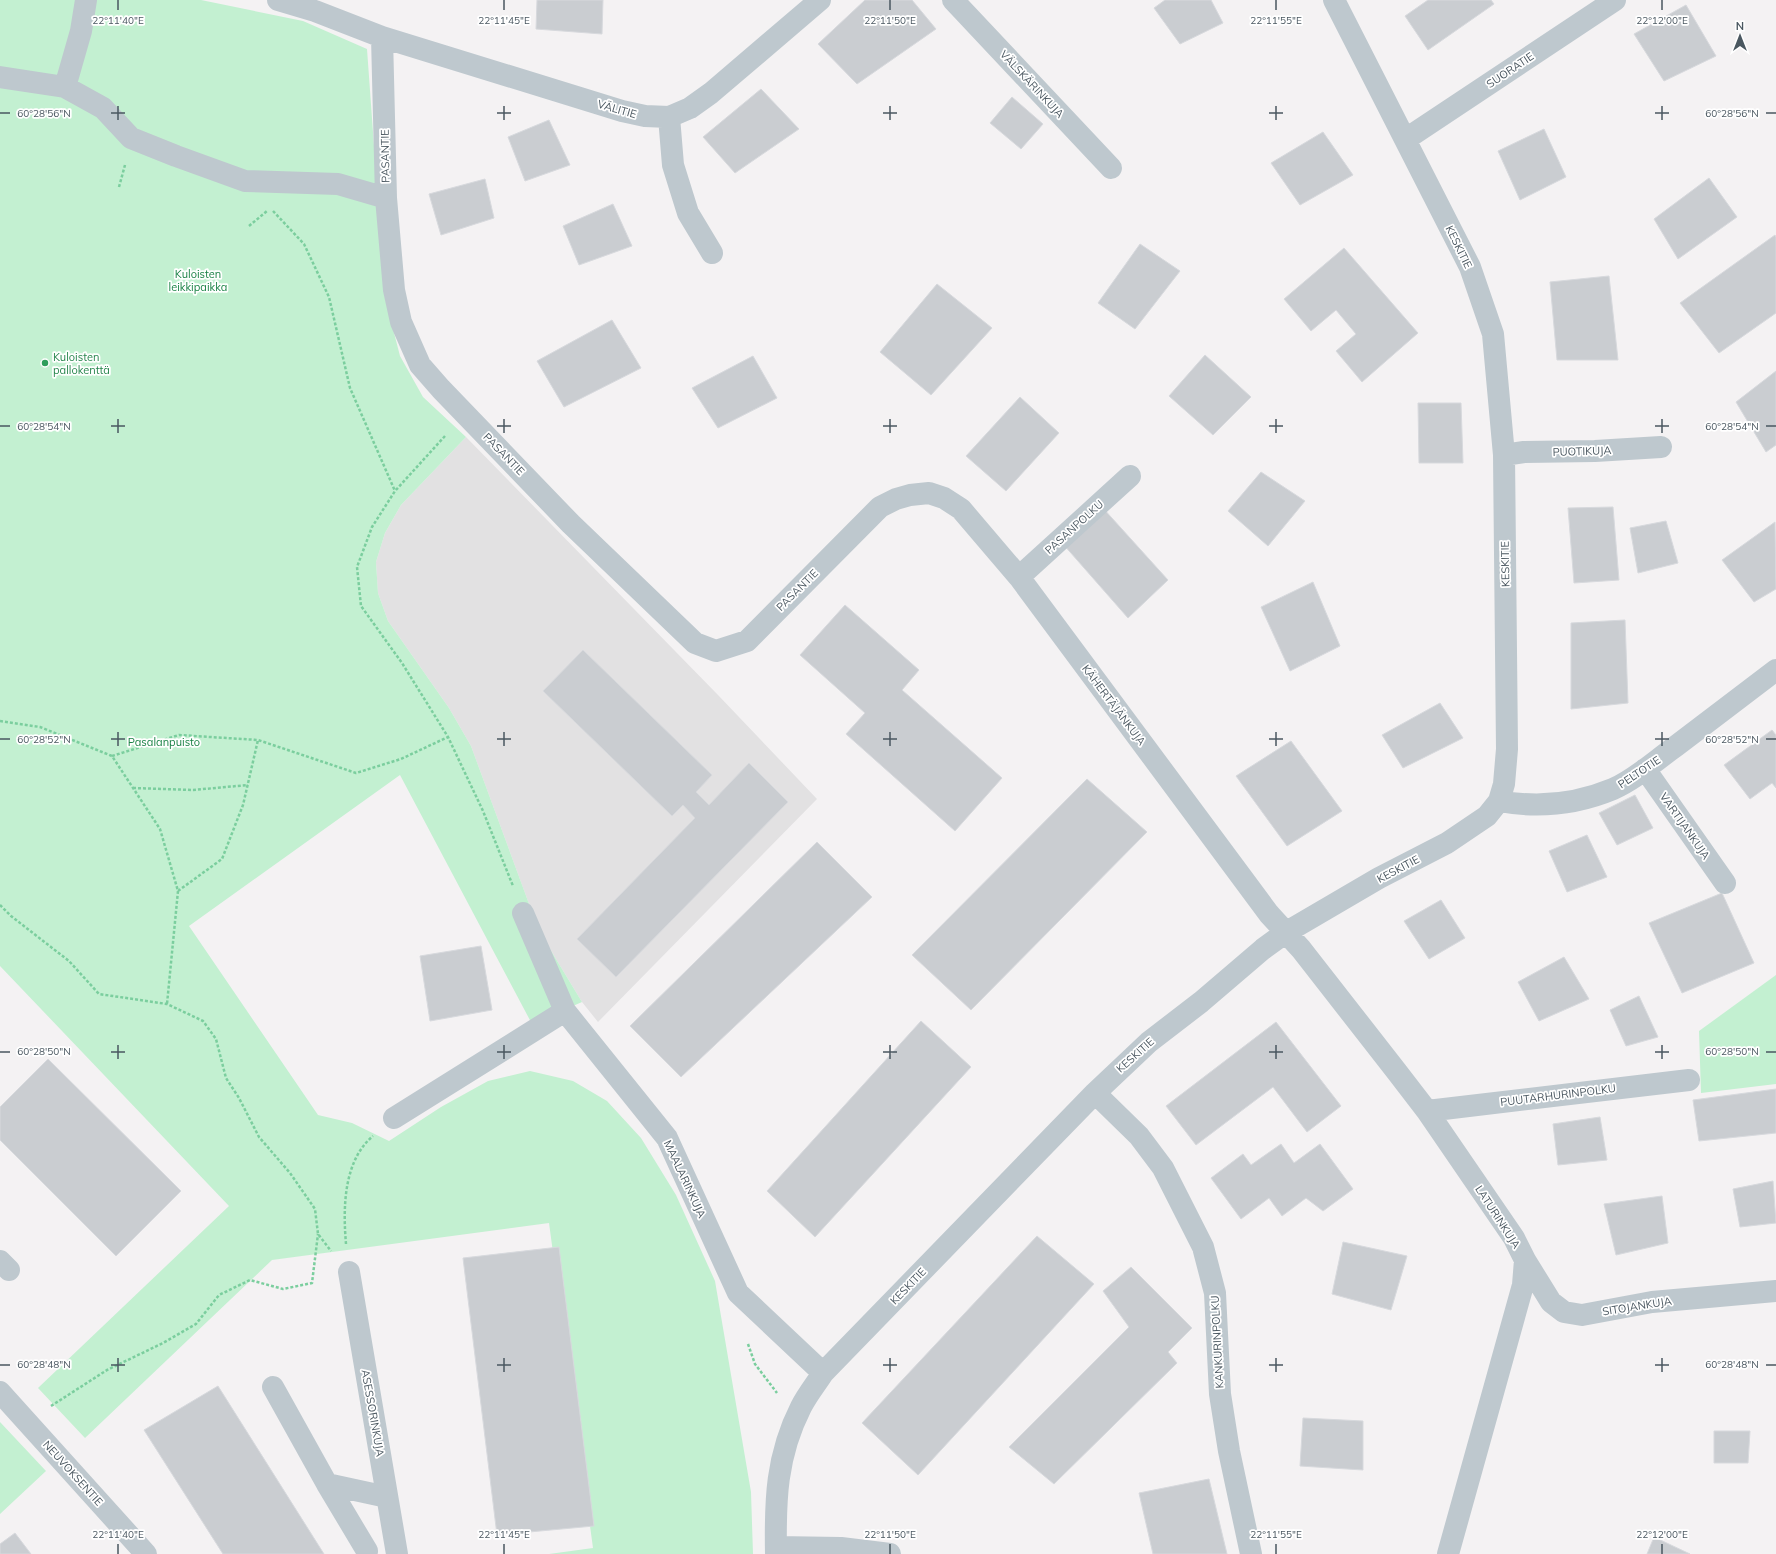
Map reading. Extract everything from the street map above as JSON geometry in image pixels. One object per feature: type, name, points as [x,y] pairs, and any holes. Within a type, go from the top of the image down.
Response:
[{"type":"street","points":[[65,87],[81,31],[86,0]]},
{"type":"street","points":[[278,0],[315,11],[382,37]]},
{"type":"street","name":"VÄLITIE","points":[[382,37],[622,111],[645,116],[669,117],[690,108],[711,93],[820,0]]},
{"type":"street","name":"VÄLSKÄRINKUJA","points":[[954,0],[1111,168]]},
{"type":"street","name":"KESKITIE","points":[[776,1551],[775,1511],[779,1472],[788,1439],[801,1406],[823,1373],[1095,1093],[1149,1042],[1201,1002],[1263,949],[1285,933],[1379,878],[1447,843],[1487,816],[1499,801],[1504,784],[1507,749],[1504,455],[1493,334],[1470,267],[1334,0]]},
{"type":"street","name":"SUORATIE","points":[[1406,140],[1615,0]]},
{"type":"street","name":"PASANTIE","points":[[382,37],[386,198],[394,290],[401,322],[420,365],[464,414],[571,524],[694,643],[716,651],[747,641],[880,507],[896,499],[910,495],[929,493]]},
{"type":"street","points":[[0,77],[65,87],[103,108],[132,138],[245,181],[338,184],[386,198]]},
{"type":"street","points":[[669,117],[673,165],[688,213],[712,253]]},
{"type":"street","name":"PUOTIKUJA","points":[[1504,455],[1524,452],[1595,451],[1661,447]]},
{"type":"street","name":"PASANPOLKU","points":[[1019,577],[1130,476]]},
{"type":"street","name":"KÄHERTÄJÄNKUJA","points":[[929,493],[944,498],[961,509],[1019,577],[1269,914],[1285,933]]},
{"type":"street","name":"PELTOTIE","points":[[1499,801],[1518,804],[1551,804],[1582,799],[1614,788],[1645,769],[1776,670]]},
{"type":"street","name":"VARTIJANKUJA","points":[[1645,769],[1725,883]]},
{"type":"street","name":"MAALARINKUJA","points":[[523,913],[565,1011],[667,1138],[738,1293],[823,1373]]},
{"type":"street","name":"LATURINKUJA","points":[[1285,933],[1301,949],[1427,1111],[1514,1238],[1525,1260],[1523,1285],[1448,1554]]},
{"type":"street","points":[[394,1118],[565,1011]]},
{"type":"street","name":"PUUTARHURINPOLKU","points":[[1427,1111],[1689,1080]]},
{"type":"street","name":"KANKURINPOLKU","points":[[1095,1093],[1139,1136],[1162,1168],[1203,1247],[1215,1293],[1220,1394],[1229,1451],[1251,1554]]},
{"type":"street","name":"SITOJANKUJA","points":[[1525,1260],[1551,1302],[1564,1312],[1582,1315],[1652,1302],[1776,1291]]},
{"type":"street","name":"ASESSORINKUJA","points":[[348,1272],[397,1554]]},
{"type":"street","points":[[273,1387],[327,1484],[367,1551]]},
{"type":"street","name":"NEUVOKSENTIE","points":[[0,1392],[146,1554]]},
{"type":"street","points":[[327,1484],[387,1497]]},
{"type":"street","points":[[776,1551],[841,1548],[890,1554]]},
{"type":"path","points":[[249,226],[270,208],[304,244],[328,297],[350,388],[395,491]]},
{"type":"path","points":[[464,414],[395,491],[372,527],[357,567],[361,606],[402,663],[448,737],[483,811],[523,913]]},
{"type":"path","points":[[0,721],[40,727],[112,756],[160,829],[178,891],[167,1004]]},
{"type":"path","points":[[112,756],[179,735],[258,740],[356,773],[401,759],[448,737]]},
{"type":"path","points":[[178,891],[222,859],[243,805],[258,740]]},
{"type":"path","points":[[133,788],[193,790],[248,785]]},
{"type":"path","points":[[0,905],[11,916],[69,961],[99,994],[167,1004],[203,1021],[216,1039],[226,1078],[239,1098],[259,1137],[290,1173],[315,1209],[318,1234],[312,1283],[283,1289],[250,1280],[219,1295],[196,1324],[163,1343],[107,1370],[28,1422]]},
{"type":"path","points":[[348,1272],[345,1231],[345,1197],[354,1163],[369,1140],[394,1118]]},
{"type":"path","points":[[318,1234],[348,1272]]},
{"type":"path","points":[[747,1341],[755,1364],[780,1397],[801,1406]]},
{"type":"shaded area","points":[[466,437],[718,695],[817,799],[598,1022],[582,1002],[539,931],[471,746],[449,708],[388,621],[378,593],[376,562],[385,533],[401,505]]},
{"type":"green space","points":[[0,0],[201,0],[303,21],[367,49],[385,298],[400,356],[423,397],[466,437],[401,505],[385,533],[376,562],[378,593],[388,621],[449,708],[471,746],[539,931],[582,1002],[532,1024],[400,775],[189,926],[318,1115],[352,1123],[389,1141],[441,1107],[488,1081],[530,1071],[573,1081],[607,1101],[641,1138],[676,1195],[715,1281],[751,1492],[753,1554],[549,1554],[593,1548],[549,1223],[272,1260],[85,1438],[38,1388],[229,1206],[0,966]]},
{"type":"green space","points":[[1776,975],[1776,1084],[1701,1093],[1699,1031]]},
{"type":"green space","points":[[0,1422],[46,1471],[0,1514]]},
{"type":"building","points":[[537,0],[603,0],[602,34],[536,29]]},
{"type":"building","points":[[865,0],[912,0],[936,29],[857,84],[818,44]]},
{"type":"building","points":[[1165,0],[1211,0],[1223,23],[1180,44],[1154,8]]},
{"type":"building","points":[[1428,0],[1491,0],[1494,4],[1428,50],[1405,16]]},
{"type":"building","points":[[1686,5],[1716,56],[1664,81],[1634,34]]},
{"type":"building","points":[[761,89],[799,129],[735,173],[703,137]]},
{"type":"building","points":[[1012,97],[1043,124],[1021,149],[990,123]]},
{"type":"building","points":[[549,120],[570,165],[525,181],[508,137]]},
{"type":"building","points":[[1544,129],[1566,177],[1520,200],[1498,151]]},
{"type":"building","points":[[1323,132],[1353,175],[1300,205],[1271,163]]},
{"type":"building","points":[[1709,178],[1737,217],[1678,259],[1654,219]]},
{"type":"building","points":[[485,179],[494,218],[441,235],[429,194]]},
{"type":"building","points":[[613,204],[632,246],[579,265],[563,226]]},
{"type":"building","points":[[1775,235],[1776,313],[1719,353],[1680,303]]},
{"type":"building","points":[[1140,244],[1180,271],[1135,329],[1098,303]]},
{"type":"building","points":[[1344,248],[1418,333],[1362,382],[1336,351],[1356,334],[1336,310],[1311,331],[1284,299]]},
{"type":"building","points":[[1609,276],[1618,360],[1557,360],[1550,282]]},
{"type":"building","points":[[937,284],[992,328],[931,395],[880,352]]},
{"type":"building","points":[[612,320],[641,368],[564,407],[537,361]]},
{"type":"building","points":[[1205,355],[1251,397],[1213,435],[1169,396]]},
{"type":"building","points":[[753,356],[777,398],[718,428],[692,388]]},
{"type":"building","points":[[1776,371],[1776,445],[1766,452],[1736,402]]},
{"type":"building","points":[[1020,397],[1059,433],[1006,491],[966,456]]},
{"type":"building","points":[[1418,403],[1461,403],[1463,463],[1419,463]]},
{"type":"building","points":[[1261,472],[1305,501],[1268,546],[1228,511]]},
{"type":"building","points":[[1102,507],[1168,580],[1128,618],[1063,544]]},
{"type":"building","points":[[1613,507],[1619,580],[1574,583],[1568,508]]},
{"type":"building","points":[[1666,521],[1678,563],[1638,573],[1630,528]]},
{"type":"building","points":[[1775,522],[1776,589],[1754,602],[1722,560]]},
{"type":"building","points":[[1313,582],[1340,646],[1290,671],[1261,607]]},
{"type":"building","points":[[845,605],[919,670],[902,690],[1002,778],[955,831],[846,734],[865,713],[800,655]]},
{"type":"building","points":[[1625,620],[1628,703],[1571,709],[1571,623]]},
{"type":"building","points":[[583,650],[712,775],[696,792],[709,805],[749,763],[788,802],[616,977],[577,939],[695,818],[683,805],[672,816],[543,691]]},
{"type":"building","points":[[1440,703],[1463,738],[1403,768],[1382,735]]},
{"type":"building","points":[[1772,730],[1776,735],[1776,788],[1772,783],[1750,799],[1724,765]]},
{"type":"building","points":[[1291,741],[1342,811],[1287,846],[1236,776]]},
{"type":"building","points":[[1087,779],[1147,832],[971,1010],[912,955]]},
{"type":"building","points":[[1635,795],[1653,828],[1617,845],[1599,813]]},
{"type":"building","points":[[1587,835],[1607,877],[1567,892],[1549,851]]},
{"type":"building","points":[[817,842],[872,897],[681,1077],[630,1026]]},
{"type":"building","points":[[1722,893],[1754,963],[1682,993],[1649,923]]},
{"type":"building","points":[[1441,900],[1465,938],[1429,959],[1404,921]]},
{"type":"building","points":[[481,946],[492,1010],[430,1021],[420,956]]},
{"type":"building","points":[[1564,957],[1589,999],[1539,1021],[1518,982]]},
{"type":"building","points":[[1639,996],[1658,1037],[1626,1046],[1610,1010]]},
{"type":"building","points":[[921,1021],[971,1067],[815,1237],[767,1191]]},
{"type":"building","points":[[1276,1022],[1341,1106],[1307,1132],[1273,1087],[1196,1145],[1166,1106]]},
{"type":"building","points":[[48,1059],[181,1191],[116,1256],[0,1140],[0,1107]]},
{"type":"building","points":[[1776,1089],[1776,1133],[1699,1141],[1693,1100]]},
{"type":"building","points":[[1600,1117],[1607,1160],[1558,1165],[1553,1124]]},
{"type":"building","points":[[1281,1144],[1294,1163],[1320,1144],[1353,1189],[1323,1211],[1306,1198],[1282,1216],[1269,1198],[1241,1219],[1211,1178],[1243,1154],[1251,1165]]},
{"type":"building","points":[[1773,1181],[1776,1223],[1740,1227],[1733,1189]]},
{"type":"building","points":[[1662,1196],[1668,1243],[1616,1255],[1604,1204]]},
{"type":"building","points":[[1037,1236],[1094,1284],[918,1475],[862,1423]]},
{"type":"building","points":[[1343,1242],[1407,1256],[1391,1310],[1332,1294]]},
{"type":"building","points":[[559,1247],[594,1526],[497,1535],[463,1258]]},
{"type":"building","points":[[1131,1267],[1192,1328],[1168,1352],[1177,1363],[1054,1484],[1009,1447],[1129,1327],[1103,1291]]},
{"type":"building","points":[[218,1386],[324,1554],[223,1554],[144,1430]]},
{"type":"building","points":[[1303,1418],[1363,1421],[1363,1470],[1300,1466]]},
{"type":"building","points":[[1714,1431],[1750,1431],[1748,1463],[1714,1463]]},
{"type":"building","points":[[1209,1479],[1227,1554],[1153,1554],[1139,1493]]},
{"type":"building","points":[[15,1533],[31,1554],[0,1554],[0,1544]]},
{"type":"building","points":[[1654,1537],[1690,1554],[1647,1554]]},
{"type":"place","name":"Kuloisten pallokenttä","points":[[45,363]]},
{"type":"park label","name":"Kuloisten leikkipaikka","points":[[198,280]]},
{"type":"park label","name":"Pasalanpuisto","points":[[164,742]]}]
